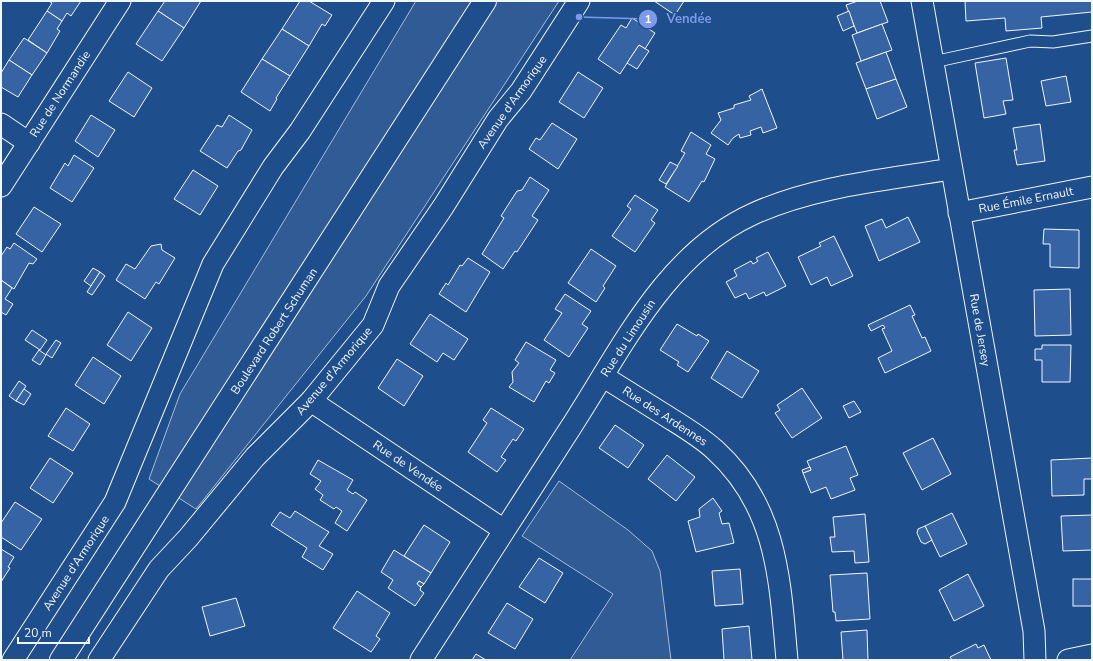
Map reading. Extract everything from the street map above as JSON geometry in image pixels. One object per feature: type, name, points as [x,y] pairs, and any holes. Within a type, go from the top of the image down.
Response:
[{"type":"main road","name":"Boulevard Robert Schuman","points":[[61,660],[485,1]]},
{"type":"street","name":"Rue de Normandie","points":[[1,186],[120,1]]},
{"type":"street","name":"Avenue d'Armorique","points":[[13,660],[115,502],[213,264],[272,167],[300,132],[384,1]]},
{"type":"street","name":"Avenue d'Armorique","points":[[99,660],[159,569],[188,538],[255,456],[311,401],[373,325],[389,286],[443,207],[498,119],[521,92],[579,1]]},
{"type":"street","name":"Rue de Jersey","points":[[922,1],[1034,631],[1035,660]]},
{"type":"street","points":[[1,124],[29,142]]},
{"type":"street","name":"Rue du Limousin","points":[[421,660],[664,283],[690,256],[723,231],[752,214],[795,198],[951,169]]},
{"type":"street","name":"Rue Émile Ernault","points":[[959,213],[1092,187]]},
{"type":"street","name":"Rue des Ardennes","points":[[604,377],[690,431],[715,450],[736,472],[753,499],[770,534],[779,579],[787,660]]},
{"type":"street","name":"Rue de Vendée","points":[[311,401],[504,530]]},
{"type":"street","points":[[1068,660],[1092,655]]},
{"type":"lane","points":[[933,62],[1030,41],[1053,42],[1092,36]]},
{"type":"shaded area","points":[[416,1],[559,1],[366,296],[196,509],[149,479],[180,394]]},
{"type":"shaded area","points":[[559,481],[628,530],[652,551],[660,571],[671,660],[570,660],[613,594],[522,536]]},
{"type":"building","points":[[49,1],[81,1],[71,16],[67,13],[62,21],[47,11],[52,3]]},
{"type":"building","points":[[165,1],[201,1],[184,28],[158,11]]},
{"type":"building","points":[[300,1],[309,1],[332,15],[325,26],[322,24],[309,46],[282,29]]},
{"type":"building","points":[[654,1],[684,1],[675,15]]},
{"type":"building","points":[[858,1],[880,1],[888,22],[857,33],[846,5]]},
{"type":"building","points":[[965,1],[1092,1],[1092,12],[1041,17],[1042,28],[1006,31],[1005,18],[966,21]]},
{"type":"building","points":[[47,11],[62,21],[57,29],[60,31],[47,53],[28,40]]},
{"type":"building","points":[[158,11],[184,28],[162,61],[136,44]]},
{"type":"building","points":[[849,11],[854,26],[843,31],[837,16]]},
{"type":"building","points":[[632,18],[655,33],[645,49],[639,45],[620,74],[598,59],[621,25],[626,28]]},
{"type":"building","points":[[882,24],[892,50],[861,61],[852,35]]},
{"type":"building","points":[[282,29],[309,46],[290,76],[262,59]]},
{"type":"building","points":[[24,38],[47,53],[32,75],[9,60]]},
{"type":"building","points":[[639,45],[649,51],[637,69],[627,63]]},
{"type":"building","points":[[886,52],[896,79],[866,89],[856,63]]},
{"type":"building","points":[[1006,58],[1013,100],[1003,101],[1006,114],[984,118],[975,63]]},
{"type":"building","points":[[262,59],[290,76],[276,98],[277,99],[270,111],[241,92]]},
{"type":"building","points":[[9,60],[32,75],[18,97],[1,87],[1,73]]},
{"type":"building","points":[[128,72],[152,88],[134,117],[109,101]]},
{"type":"building","points":[[578,72],[603,88],[584,118],[559,102]]},
{"type":"building","points":[[1066,76],[1071,102],[1046,106],[1041,81]]},
{"type":"building","points":[[896,79],[907,107],[877,119],[866,89]]},
{"type":"building","points":[[762,89],[777,128],[763,133],[761,127],[750,131],[751,135],[740,138],[739,134],[733,138],[728,145],[711,133],[721,120],[718,113],[734,108],[734,105],[751,100],[749,96]]},
{"type":"building","points":[[91,115],[115,130],[98,157],[75,141]]},
{"type":"building","points":[[229,115],[252,130],[241,150],[238,151],[227,168],[200,151],[217,125],[222,127]]},
{"type":"building","points":[[552,123],[577,139],[558,169],[529,149],[536,138],[540,140]]},
{"type":"building","points":[[1040,124],[1045,161],[1017,165],[1014,150],[1017,150],[1013,128]]},
{"type":"building","points":[[691,132],[711,145],[706,154],[715,159],[704,182],[702,181],[689,202],[665,187],[685,153],[681,151]]},
{"type":"building","points":[[74,155],[94,168],[72,202],[50,188],[65,163],[68,166]]},
{"type":"building","points":[[670,162],[678,166],[666,184],[659,180]]},
{"type":"building","points":[[193,170],[218,186],[200,215],[174,199]]},
{"type":"building","points":[[530,177],[549,190],[532,216],[538,220],[517,252],[515,251],[503,269],[482,254],[504,218],[501,216],[517,191],[522,190]]},
{"type":"building","points":[[635,195],[658,210],[651,220],[655,223],[635,252],[612,236],[631,209],[627,206]]},
{"type":"building","points":[[34,207],[61,224],[42,252],[16,234]]},
{"type":"building","points":[[908,217],[920,242],[879,261],[865,226],[882,219],[886,228]]},
{"type":"building","points":[[1044,229],[1079,230],[1079,268],[1050,267],[1050,244],[1043,244]]},
{"type":"building","points":[[834,236],[853,276],[831,286],[827,277],[811,285],[798,257],[821,246],[819,243]]},
{"type":"building","points":[[14,243],[37,259],[33,264],[29,263],[14,289],[1,280],[1,256],[7,247],[10,249]]},
{"type":"building","points":[[161,244],[162,250],[175,258],[159,284],[156,282],[145,299],[116,280],[126,264],[135,269],[151,246]]},
{"type":"building","points":[[591,249],[616,266],[603,286],[605,288],[596,302],[568,283]]},
{"type":"building","points":[[768,252],[786,286],[766,296],[764,292],[749,299],[746,293],[735,298],[726,282],[737,276],[734,270],[751,261],[753,264],[758,261],[756,258]]},
{"type":"building","points":[[468,258],[490,272],[466,312],[439,294],[446,283],[448,285],[460,265],[462,266]]},
{"type":"building","points":[[93,268],[100,272],[91,286],[84,281]]},
{"type":"building","points":[[100,272],[105,276],[92,295],[87,292]]},
{"type":"building","points":[[1,280],[12,288],[5,299],[13,304],[6,315],[1,312]]},
{"type":"building","points":[[1070,289],[1071,335],[1035,336],[1034,290]]},
{"type":"building","points":[[565,294],[591,311],[582,324],[588,328],[569,357],[544,340],[562,313],[555,309]]},
{"type":"building","points":[[910,305],[915,315],[912,316],[922,338],[925,337],[931,351],[885,373],[878,358],[892,351],[882,329],[885,328],[883,325],[871,331],[868,325]]},
{"type":"building","points":[[128,312],[152,328],[131,361],[107,345]]},
{"type":"building","points":[[430,314],[468,339],[454,360],[443,353],[437,362],[410,344]]},
{"type":"building","points":[[677,324],[697,336],[698,334],[709,341],[688,372],[677,365],[679,362],[660,350]]},
{"type":"building","points":[[32,330],[47,340],[40,350],[25,340]]},
{"type":"building","points":[[56,340],[61,343],[52,358],[46,354]]},
{"type":"building","points":[[526,342],[556,360],[550,370],[555,373],[549,383],[546,381],[534,402],[509,387],[513,382],[512,372],[519,363],[515,360]]},
{"type":"building","points":[[1042,345],[1071,345],[1070,382],[1042,382],[1042,360],[1035,360],[1035,349],[1042,349]]},
{"type":"building","points":[[39,350],[46,355],[40,365],[32,360]]},
{"type":"building","points":[[727,351],[759,371],[742,398],[711,378]]},
{"type":"building","points":[[93,357],[121,376],[104,404],[75,385]]},
{"type":"building","points":[[397,359],[423,376],[404,406],[378,388]]},
{"type":"building","points":[[19,381],[26,386],[16,401],[9,396]]},
{"type":"building","points":[[802,388],[822,418],[792,438],[775,413],[780,410],[777,405]]},
{"type":"building","points":[[24,389],[31,394],[24,405],[16,401]]},
{"type":"building","points":[[854,401],[861,412],[849,418],[843,406]]},
{"type":"building","points":[[66,408],[90,424],[73,451],[48,436]]},
{"type":"building","points":[[491,408],[524,429],[516,441],[513,439],[501,457],[506,460],[497,472],[468,452],[487,423],[483,420]]},
{"type":"building","points":[[615,425],[644,445],[628,468],[599,448]]},
{"type":"building","points":[[933,438],[951,474],[922,490],[903,453]]},
{"type":"building","points":[[846,446],[858,475],[850,478],[855,490],[831,499],[826,487],[811,493],[803,473],[811,470],[807,461]]},
{"type":"building","points":[[667,455],[695,477],[676,501],[648,479]]},
{"type":"building","points":[[50,458],[73,473],[53,503],[30,488]]},
{"type":"building","points":[[1092,458],[1092,479],[1084,479],[1084,495],[1052,496],[1051,460]]},
{"type":"building","points":[[318,460],[353,480],[347,490],[353,494],[355,492],[367,500],[347,531],[335,523],[342,511],[336,507],[334,509],[320,500],[323,495],[315,489],[321,481],[310,474]]},
{"type":"building","points":[[810,467],[811,470],[803,473],[802,470]]},
{"type":"building","points":[[713,498],[722,511],[719,513],[722,524],[729,523],[734,543],[696,552],[688,521],[700,517],[699,509]]},
{"type":"building","points":[[15,502],[42,519],[21,550],[1,537],[1,523]]},
{"type":"building","points":[[295,511],[329,532],[319,546],[333,554],[323,570],[302,557],[307,548],[271,525],[280,512],[290,518]]},
{"type":"building","points":[[952,513],[967,544],[940,557],[925,526]]},
{"type":"building","points":[[865,514],[869,562],[855,563],[854,551],[832,552],[830,537],[835,537],[833,517]]},
{"type":"building","points":[[1092,515],[1092,550],[1063,551],[1061,516]]},
{"type":"building","points":[[424,525],[450,542],[431,573],[404,556]]},
{"type":"building","points":[[925,526],[932,540],[925,544],[921,542],[917,533],[918,529]]},
{"type":"building","points":[[1,549],[14,557],[8,567],[10,568],[1,582]]},
{"type":"building","points":[[394,550],[431,573],[424,584],[419,581],[417,584],[421,587],[420,590],[424,593],[415,606],[388,588],[393,580],[381,572]]},
{"type":"building","points":[[539,558],[563,573],[545,603],[519,587]]},
{"type":"building","points":[[740,569],[743,604],[715,606],[712,571]]},
{"type":"building","points":[[867,573],[870,619],[836,621],[835,612],[833,612],[830,575]]},
{"type":"building","points":[[968,574],[984,606],[954,621],[939,590]]},
{"type":"building","points":[[1073,579],[1092,579],[1092,606],[1073,606]]},
{"type":"building","points":[[419,581],[424,584],[421,587],[417,584]]},
{"type":"building","points":[[357,591],[390,613],[376,636],[380,639],[371,652],[333,628]]},
{"type":"building","points":[[236,598],[245,626],[210,636],[202,607]]},
{"type":"building","points":[[507,603],[533,619],[515,649],[488,633]]},
{"type":"building","points":[[749,626],[752,660],[724,660],[722,629]]},
{"type":"building","points":[[867,630],[868,660],[843,660],[841,632]]},
{"type":"building","points":[[976,644],[978,648],[984,645],[991,660],[952,660],[950,657]]},
{"type":"building","points":[[476,654],[486,660],[472,660]]},
{"type":"place","name":"Vendée","points":[[579,17]]}]
